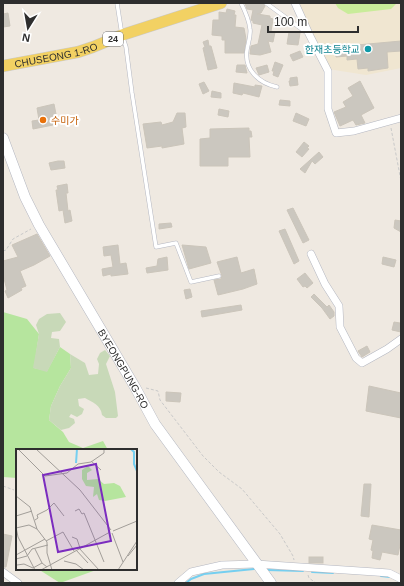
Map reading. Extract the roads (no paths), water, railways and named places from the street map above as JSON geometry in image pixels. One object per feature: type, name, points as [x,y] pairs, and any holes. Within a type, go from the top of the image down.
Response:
[{"type":"main road","name":"CHUSEONG 1-RO","points":[[3,66],[78,52],[122,35],[221,3]]},
{"type":"main road","name":"BYEONGPUNG-RO","points":[[3,138],[25,197],[39,225],[135,387],[155,424],[271,583]]},
{"type":"street","points":[[295,3],[328,71],[328,109],[336,133],[354,131],[401,118]]},
{"type":"street","points":[[311,254],[325,284],[339,306],[340,327],[356,358],[362,363],[387,350],[401,339]]},
{"type":"street","points":[[178,583],[191,572],[222,566],[256,564],[389,573],[401,578]]},
{"type":"street","points":[[3,572],[18,583]]},
{"type":"lane","points":[[117,3],[122,35],[126,47],[156,246],[176,243],[191,282],[219,276]]},
{"type":"lane","points":[[241,3],[250,28],[247,52],[249,66],[253,75],[261,82],[276,87]]},
{"type":"lane","points":[[266,3],[309,34]]},
{"type":"waterway","points":[[186,583],[191,579],[204,574],[254,569]]},
{"type":"waterway","points":[[267,570],[303,571]]},
{"type":"waterway","points":[[312,572],[333,573]]},
{"type":"waterway","points":[[381,576],[390,577]]},
{"type":"place","name":"한재초등학교","points":[[368,49]]},
{"type":"place","name":"수미가","points":[[43,120]]}]
